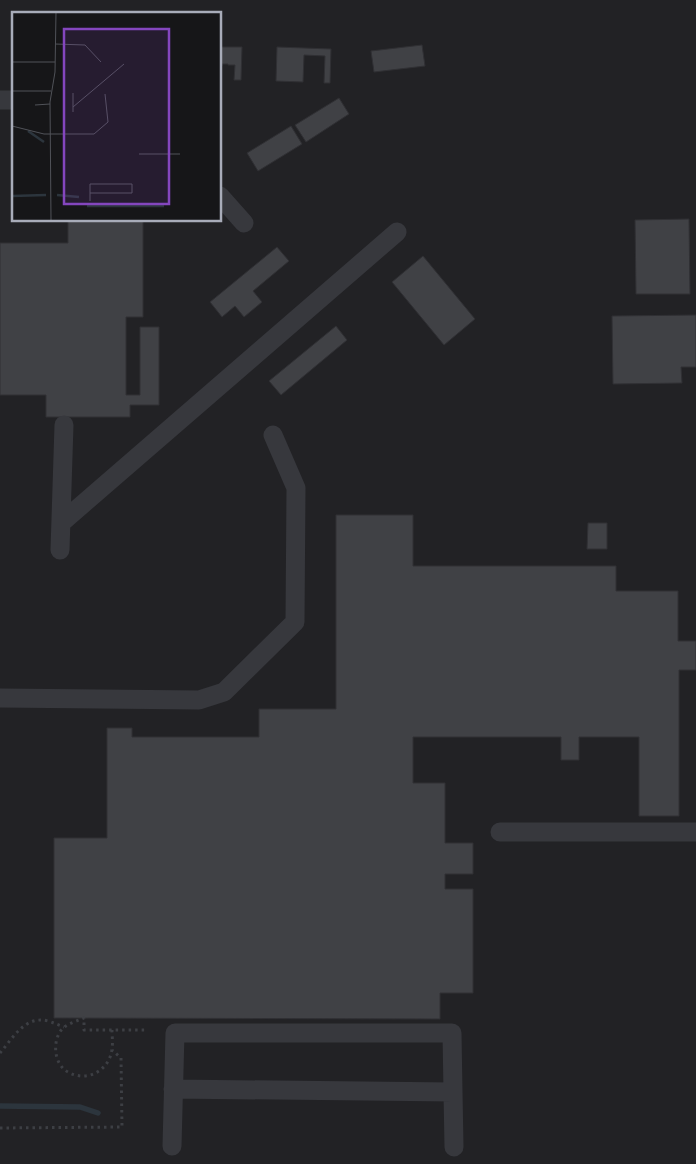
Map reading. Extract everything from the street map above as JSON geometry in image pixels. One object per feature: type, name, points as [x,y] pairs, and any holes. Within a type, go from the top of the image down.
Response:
[{"type":"lane","points":[[221,197],[244,223]]},
{"type":"lane","points":[[61,523],[397,232]]},
{"type":"lane","points":[[60,550],[64,425]]},
{"type":"lane","points":[[0,698],[200,700],[224,692],[295,622],[296,488],[273,435]]},
{"type":"lane","points":[[500,832],[696,832]]},
{"type":"lane","points":[[172,1146],[175,1034],[452,1034],[454,1147]]},
{"type":"lane","points":[[173,1089],[453,1092]]},
{"type":"path","points":[[112,1030],[112,1050],[109,1059],[96,1074],[88,1076],[78,1075],[68,1072],[61,1066],[57,1059],[56,1044],[58,1036],[68,1024],[84,1018],[84,1030],[112,1030],[146,1030]]},
{"type":"path","points":[[0,1053],[25,1025],[40,1020],[64,1027]]},
{"type":"path","points":[[0,1128],[122,1127],[121,1058],[112,1050]]},
{"type":"shaded area","points":[[0,0],[696,0],[696,1164],[0,1164]]},
{"type":"building","points":[[422,45],[425,66],[374,72],[371,51]]},
{"type":"building","points":[[221,47],[242,47],[241,80],[234,80],[235,65],[222,64],[222,66]]},
{"type":"building","points":[[277,47],[331,49],[330,83],[324,83],[325,56],[304,55],[303,82],[276,81]]},
{"type":"building","points":[[339,98],[349,114],[306,142],[295,125]]},
{"type":"building","points":[[291,126],[302,144],[258,171],[247,153]]},
{"type":"building","points":[[689,219],[690,294],[636,294],[635,220]]},
{"type":"building","points":[[68,221],[143,221],[143,317],[126,317],[126,395],[140,395],[140,327],[159,327],[159,405],[130,405],[130,417],[46,417],[46,395],[0,395],[0,243],[68,243]]},
{"type":"building","points":[[277,247],[289,261],[253,291],[262,302],[244,317],[235,306],[222,317],[210,302]]},
{"type":"building","points":[[423,256],[475,319],[444,345],[392,282]]},
{"type":"building","points":[[696,315],[696,367],[681,367],[682,383],[613,384],[612,316]]},
{"type":"building","points":[[336,326],[347,340],[281,395],[269,381]]},
{"type":"building","points":[[336,515],[413,515],[413,566],[616,566],[616,591],[678,591],[678,641],[696,641],[696,670],[679,670],[679,816],[639,816],[639,737],[579,737],[579,760],[561,760],[561,737],[413,737],[413,783],[445,783],[445,843],[473,843],[473,874],[445,874],[445,889],[473,889],[473,993],[440,993],[440,1019],[54,1018],[54,838],[107,838],[107,728],[132,728],[132,737],[259,737],[259,709],[336,709]]},
{"type":"building","points":[[588,523],[607,523],[607,549],[587,549]]},
{"type":"waterway","points":[[0,1106],[80,1107],[98,1113]]}]
